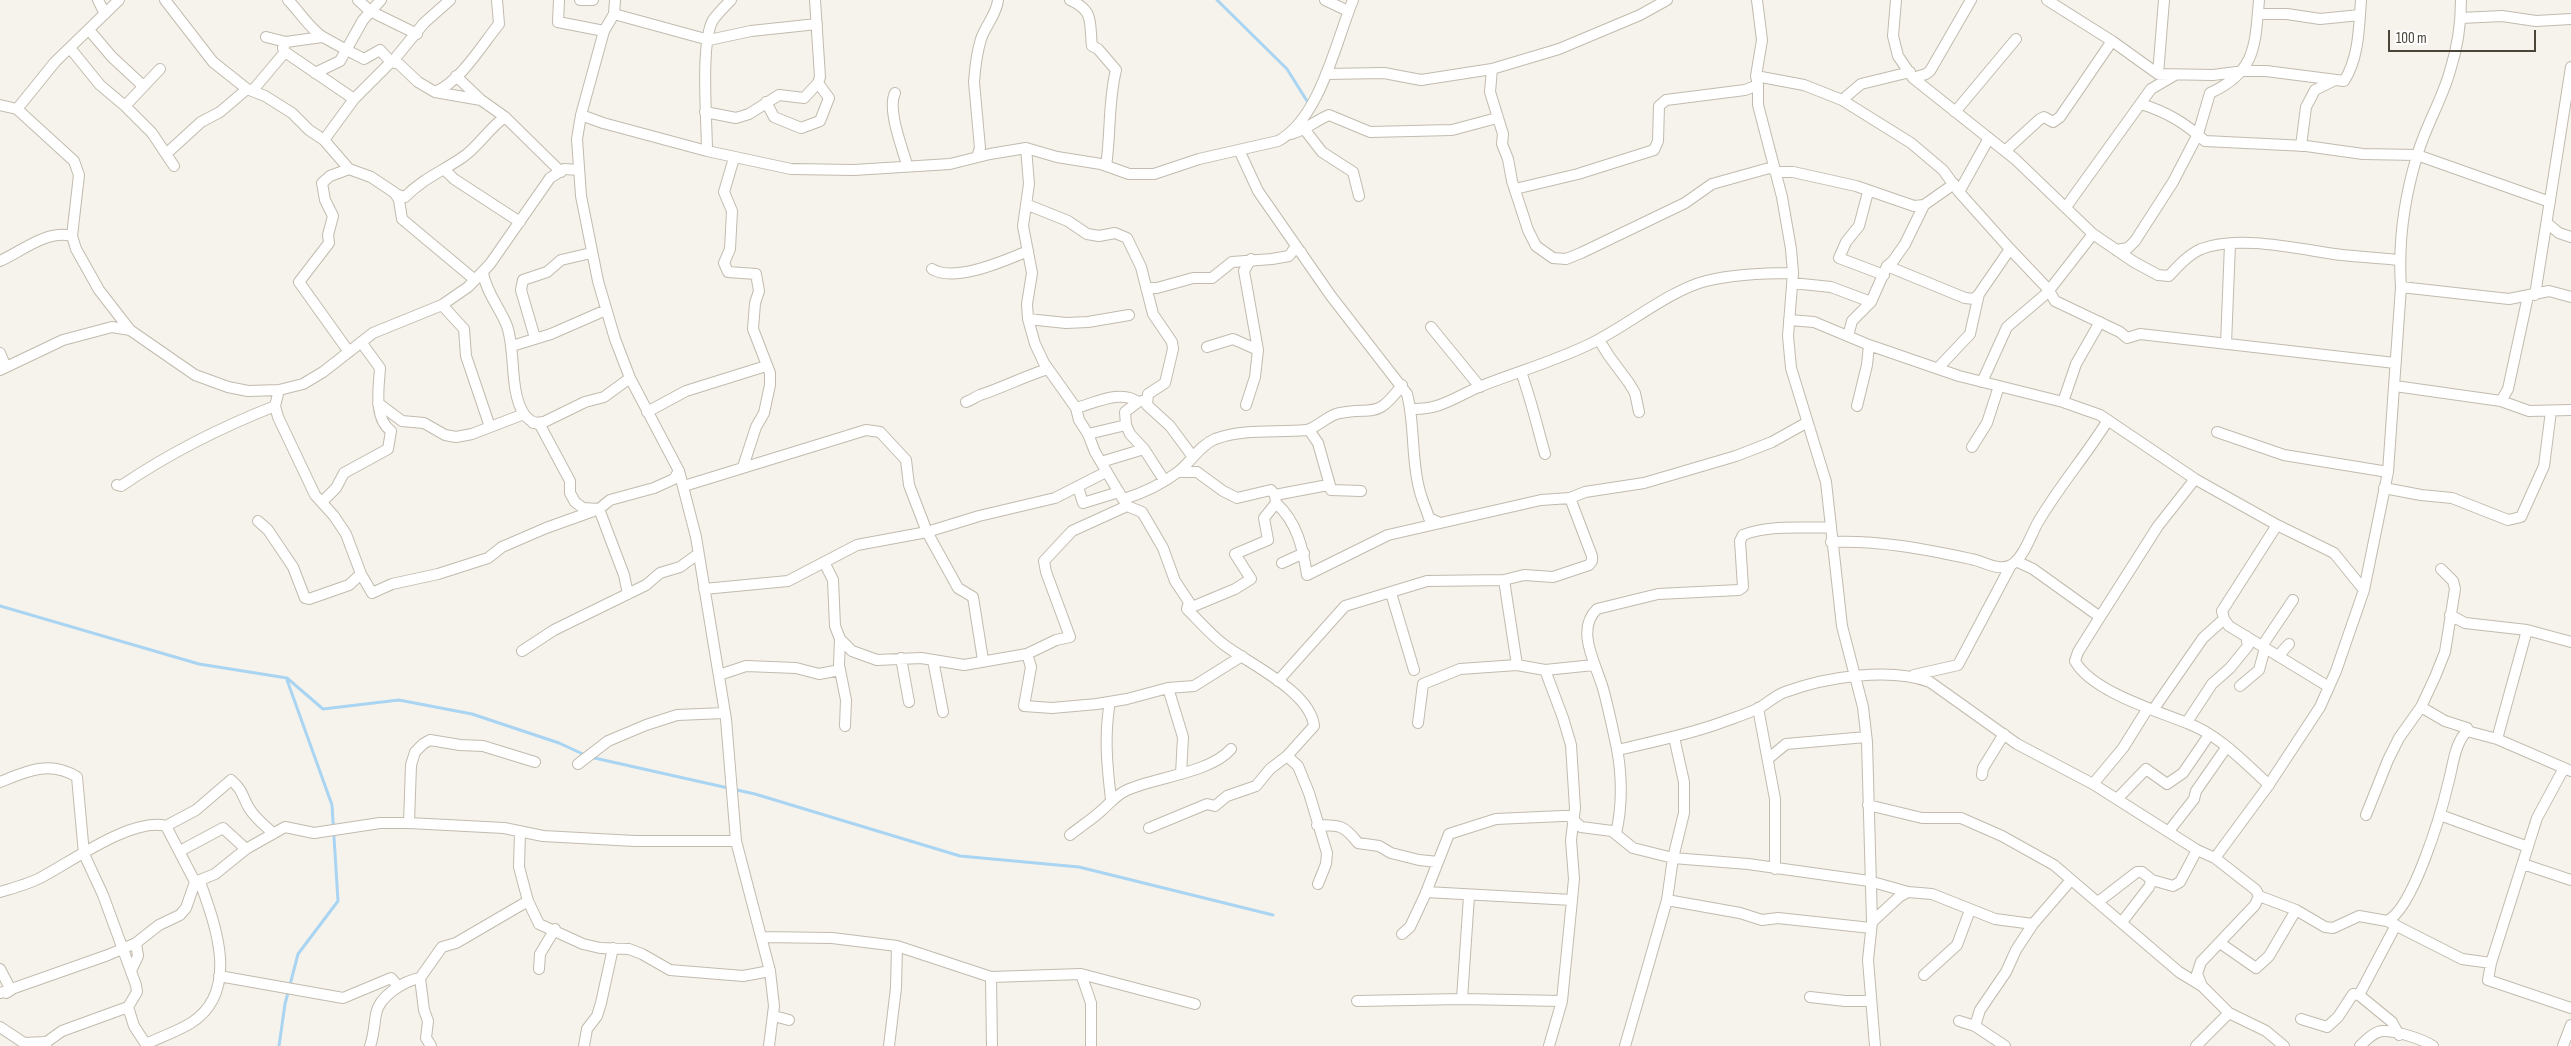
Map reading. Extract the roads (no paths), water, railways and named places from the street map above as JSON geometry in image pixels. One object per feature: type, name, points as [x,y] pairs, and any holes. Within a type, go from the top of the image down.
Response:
[{"type":"street","points":[[98,0],[104,14]]},
{"type":"street","points":[[17,109],[55,62],[119,0]]},
{"type":"street","points":[[165,0],[213,62],[250,90],[292,113],[309,130],[324,140],[349,169],[371,177],[396,194],[405,197],[421,182],[436,175],[464,156],[493,126],[506,118]]},
{"type":"street","points":[[288,0],[322,37],[343,47],[345,51],[364,59],[380,50],[392,61],[399,64],[418,82],[435,92],[481,100]]},
{"type":"street","points":[[358,0],[370,11],[417,34]]},
{"type":"street","points":[[315,74],[340,61],[370,11],[381,0]]},
{"type":"street","points":[[324,140],[354,99],[417,34],[424,22],[450,0]]},
{"type":"street","points":[[435,92],[456,76],[474,58],[478,49],[499,24],[497,0]]},
{"type":"street","points":[[559,0],[558,22],[604,31]]},
{"type":"street","points":[[580,0],[593,0]]},
{"type":"street","points":[[616,0],[614,14],[604,31],[581,115],[577,139],[579,170],[592,253],[606,310],[630,378],[679,471],[684,486],[698,554],[725,713],[736,841],[770,971],[774,1016],[769,1046]]},
{"type":"street","points":[[706,112],[736,118],[749,114],[780,95],[804,98],[818,83],[820,77],[815,0]]},
{"type":"street","points":[[977,157],[980,148],[974,82],[980,40],[998,6],[998,0]]},
{"type":"street","points":[[1070,0],[1077,3],[1090,17],[1092,46],[1098,49],[1116,70],[1110,97],[1106,166]]},
{"type":"street","points":[[1325,0],[1348,11]]},
{"type":"street","points":[[1290,135],[1302,120],[1326,74],[1353,0]]},
{"type":"street","points":[[1326,74],[1384,73],[1421,80],[1492,69],[1559,48],[1640,15],[1667,0]]},
{"type":"street","points":[[1757,0],[1762,40],[1757,80],[1758,105],[1788,230],[1793,278],[1789,320],[1791,368],[1806,423],[1813,435],[1826,482],[1831,542],[1842,626],[1863,706],[1866,737],[1869,881],[1872,925],[1868,960],[1875,1046]]},
{"type":"street","points":[[1896,0],[1894,36],[1898,56],[1912,75],[1955,112],[2005,150],[2093,234],[2158,275],[2169,276],[2179,264],[2201,249],[2230,244],[2284,244],[2342,255],[2399,260]]},
{"type":"street","points":[[1842,100],[1861,84],[1926,74],[1930,71],[1971,0]]},
{"type":"street","points":[[2048,0],[2112,41],[2158,74],[2213,75],[2244,71],[2266,71],[2344,81],[2350,71],[2360,28],[2361,0]]},
{"type":"street","points":[[2158,74],[2164,0]]},
{"type":"street","points":[[2116,250],[2128,248],[2135,241],[2173,182],[2198,134],[2210,93],[2224,87],[2244,71],[2253,55],[2259,0]]},
{"type":"street","points":[[2215,858],[2269,785],[2320,706],[2329,687],[2364,590],[2388,472],[2401,287],[2399,260],[2401,229],[2417,155],[2450,71],[2461,18],[2461,0]]},
{"type":"street","points":[[707,151],[705,78],[709,40],[712,22],[728,1]]},
{"type":"street","points":[[614,14],[709,40],[751,31],[817,24]]},
{"type":"street","points":[[2258,14],[2287,14],[2320,19],[2360,15]]},
{"type":"street","points":[[2461,18],[2502,16],[2536,21],[2571,19]]},
{"type":"street","points":[[89,30],[112,57],[140,83],[145,85]]},
{"type":"street","points":[[266,37],[286,47],[315,74],[354,99]]},
{"type":"street","points":[[166,154],[201,122],[220,112],[250,90],[286,47],[322,37]]},
{"type":"street","points":[[1955,112],[2016,39]]},
{"type":"street","points":[[2005,150],[2040,119],[2044,117],[2053,122],[2060,116],[2112,41]]},
{"type":"street","points":[[70,48],[100,85],[125,106],[152,133],[174,166]]},
{"type":"street","points":[[2501,401],[2508,389],[2532,295],[2547,223],[2571,67]]},
{"type":"street","points":[[125,106],[160,69]]},
{"type":"street","points":[[1492,69],[1490,92],[1515,190],[1528,230],[1536,246],[1553,258],[1566,259],[1686,203],[1712,184],[1774,169],[1856,186],[1868,192],[1914,206],[1924,206],[1956,188],[1989,138]]},
{"type":"street","points":[[2066,207],[2151,89],[2176,75]]},
{"type":"street","points":[[456,76],[481,100],[506,118],[561,172]]},
{"type":"street","points":[[1515,190],[1578,174],[1654,150],[1658,141],[1658,106],[1666,100],[1745,90],[1757,80],[1804,85],[1842,100],[1912,143],[1943,170],[1956,188],[2048,289],[2055,301],[2120,332],[2128,338],[2140,334],[2395,363]]},
{"type":"street","points":[[2302,146],[2306,107],[2315,90],[2335,80]]},
{"type":"street","points":[[766,102],[774,118],[801,128],[820,121],[829,98],[818,83]]},
{"type":"street","points":[[895,93],[892,99],[893,109],[907,165]]},
{"type":"street","points":[[2140,104],[2172,115],[2205,141],[2302,146],[2363,154],[2417,155],[2550,202]]},
{"type":"street","points":[[0,105],[17,109],[74,161],[79,175],[72,236],[85,269],[130,330],[195,375],[248,391],[278,390],[303,384],[373,333],[442,305],[479,277],[550,178],[564,169],[579,170]]},
{"type":"street","points":[[581,115],[603,123],[734,158],[791,169],[854,170],[907,165],[950,164],[1026,148],[1057,157],[1106,166],[1129,174],[1154,174],[1278,141],[1305,130],[1319,119],[1329,115],[1370,132],[1452,130],[1497,118]]},
{"type":"street","points":[[1305,130],[1322,152],[1353,172],[1359,196]]},
{"type":"street","points":[[1026,148],[1029,184],[1028,204],[1023,226],[1032,273],[1027,304],[1028,319],[1035,344],[1048,369],[1076,408],[1079,420],[1088,434],[1106,472],[1123,499],[1142,512],[1163,548],[1174,581],[1189,602],[1187,609]]},
{"type":"street","points":[[1239,150],[1258,191],[1368,345],[1402,385],[1411,410],[1419,488],[1429,518],[1438,522]]},
{"type":"street","points":[[734,158],[724,192],[732,211],[730,249],[724,263],[728,272],[756,274],[759,291],[755,303],[753,329],[762,347],[766,366],[770,373],[764,412],[756,428],[743,467]]},
{"type":"street","points":[[349,169],[330,176],[322,183],[325,200],[333,216],[328,235],[329,243],[300,282],[349,352]]},
{"type":"street","points":[[444,169],[454,179],[520,222]]},
{"type":"street","points":[[1868,192],[1859,226],[1846,242],[1839,258],[1974,300],[2010,249]]},
{"type":"street","points":[[396,194],[402,219],[479,277],[484,284],[499,308],[507,327],[512,346],[516,390],[524,414],[533,423],[540,425],[570,481],[570,493],[575,502],[583,508],[599,509]]},
{"type":"street","points":[[1028,204],[1068,220],[1087,234],[1098,236],[1115,232],[1127,238],[1141,267],[1152,314],[1169,336],[1173,349],[1166,383],[1152,390],[1142,401],[1125,412],[1126,425],[1130,434],[1144,449],[1164,480]]},
{"type":"street","points":[[1848,336],[1852,321],[1871,302],[1885,271],[1905,244],[1924,206]]},
{"type":"street","points":[[2547,223],[2559,233],[2571,237]]},
{"type":"street","points":[[0,261],[48,237],[62,233],[72,236]]},
{"type":"street","points":[[1982,382],[2007,326],[2047,293],[2048,289],[2093,234]]},
{"type":"street","points":[[2226,344],[2230,244]]},
{"type":"street","points":[[1146,288],[1157,288],[1193,278],[1212,278],[1232,262],[1289,256],[1294,249],[1301,252]]},
{"type":"street","points":[[932,269],[942,274],[965,272],[1028,252]]},
{"type":"street","points":[[535,338],[521,290],[524,280],[547,272],[561,260],[592,253]]},
{"type":"street","points":[[1246,405],[1255,377],[1258,350],[1244,271],[1251,259]]},
{"type":"street","points":[[1411,410],[1428,410],[1442,406],[1480,387],[1599,340],[1683,290],[1705,281],[1748,274],[1793,278],[1831,287],[1871,302]]},
{"type":"street","points":[[2401,287],[2509,299],[2549,291],[2571,297]]},
{"type":"street","points":[[1938,368],[1970,334],[1979,294]]},
{"type":"street","points":[[442,305],[464,328],[466,356],[490,427]]},
{"type":"street","points":[[512,346],[551,334],[606,310]]},
{"type":"street","points":[[1028,319],[1066,323],[1088,322],[1129,315]]},
{"type":"street","points":[[1789,320],[1814,322],[1869,345],[1938,368],[1982,382],[2086,409],[2108,420],[2195,479],[2277,525],[2334,553],[2364,590]]},
{"type":"street","points":[[2063,402],[2076,364],[2100,322]]},
{"type":"street","points":[[0,353],[3,369],[63,340],[82,334],[112,327],[130,330]]},
{"type":"street","points":[[1431,327],[1480,387]]},
{"type":"street","points":[[1207,347],[1233,339],[1258,350]]},
{"type":"street","points":[[1599,340],[1613,363],[1630,382],[1639,412]]},
{"type":"street","points":[[322,502],[336,488],[344,473],[388,449],[390,431],[386,427],[378,402],[380,368],[362,342]]},
{"type":"street","points":[[1857,406],[1867,365],[1869,345]]},
{"type":"street","points":[[647,412],[686,391],[766,366]]},
{"type":"street","points":[[966,402],[998,390],[1023,377],[1048,369]]},
{"type":"street","points":[[1521,372],[1534,406],[1536,422],[1546,454]]},
{"type":"street","points":[[533,423],[544,422],[585,402],[604,397],[630,378]]},
{"type":"street","points":[[1078,487],[1083,503],[1123,499],[1145,492],[1178,472],[1214,440],[1239,434],[1309,430],[1325,418],[1340,413],[1370,412],[1389,402],[1402,385]]},
{"type":"street","points":[[1972,447],[1987,423],[1999,386]]},
{"type":"street","points":[[2395,386],[2501,401],[2529,411],[2571,410]]},
{"type":"street","points":[[278,390],[275,406],[278,417],[315,495],[346,534],[361,574],[372,593],[392,584],[438,574],[488,558],[502,547],[546,528],[599,509],[610,500],[654,488],[674,479],[679,471]]},
{"type":"street","points":[[1076,408],[1117,397],[1132,397],[1142,401],[1170,426],[1194,457]]},
{"type":"street","points":[[378,402],[402,421],[424,423],[445,436],[456,438],[524,414]]},
{"type":"street","points":[[117,485],[121,486],[181,447],[275,406]]},
{"type":"street","points":[[2384,488],[2421,495],[2452,498],[2508,520],[2521,517],[2544,466],[2551,411]]},
{"type":"street","points":[[1617,750],[1674,737],[1758,708],[1784,692],[1854,676],[1914,676],[1958,665],[2039,520],[2108,420]]},
{"type":"street","points":[[1178,472],[1197,472],[1223,491],[1237,498],[1271,490],[1275,499],[1290,518],[1304,553],[1307,575],[1388,535],[1426,528],[1438,522],[1453,521],[1541,500],[1570,498],[1585,492],[1644,484],[1736,456],[1772,442],[1806,423]]},
{"type":"street","points":[[1088,434],[1126,425]]},
{"type":"street","points":[[684,486],[866,430],[880,432],[906,460],[909,485],[927,532],[958,588],[974,596],[983,660]]},
{"type":"street","points":[[1309,430],[1318,443],[1331,490]]},
{"type":"street","points":[[2217,432],[2284,455],[2388,472]]},
{"type":"street","points":[[1101,462],[1135,450],[1144,449]]},
{"type":"street","points":[[704,589],[788,581],[857,545],[927,532],[979,516],[1055,498],[1106,472]]},
{"type":"street","points":[[2195,479],[2158,526],[2078,652],[2075,661],[2078,667],[2102,686],[2150,709],[2187,722],[2209,735],[2269,785]]},
{"type":"street","points":[[1187,609],[1235,589],[1251,578],[1235,554],[1268,540],[1264,518],[1275,499],[1320,485],[1328,485],[1331,490]]},
{"type":"street","points":[[1331,490],[1361,491]]},
{"type":"street","points":[[1278,681],[1326,625],[1346,606],[1427,581],[1504,580],[1524,575],[1553,577],[1589,565],[1592,561],[1570,498]]},
{"type":"street","points":[[840,639],[852,651],[877,660],[901,658],[964,665],[983,660],[1027,654],[1056,640],[1070,637],[1046,572],[1044,561],[1072,531],[1123,499]]},
{"type":"street","points":[[599,509],[624,575],[628,594]]},
{"type":"street","points":[[258,521],[268,530],[293,567],[305,598],[309,600],[349,585],[361,574]]},
{"type":"street","points":[[2277,525],[2222,611],[2224,619],[2228,626],[2329,687]]},
{"type":"street","points":[[1616,834],[1621,781],[1617,750],[1604,691],[1594,665],[1589,642],[1588,622],[1591,614],[1597,609],[1658,594],[1739,590],[1743,587],[1744,579],[1740,541],[1743,535],[1756,530],[1781,527],[1831,527]]},
{"type":"street","points":[[1831,542],[1862,541],[1886,544],[1972,559],[1996,566],[2013,564],[2033,569],[2100,617]]},
{"type":"street","points":[[1282,562],[1304,553]]},
{"type":"street","points":[[522,650],[554,630],[646,585],[660,573],[680,567],[698,554]]},
{"type":"street","points":[[824,562],[833,580],[835,626],[840,639],[840,670],[846,700],[845,726]]},
{"type":"street","points":[[2366,815],[2398,738],[2420,706],[2444,652],[2455,589],[2453,582],[2441,568]]},
{"type":"street","points":[[1504,580],[1517,665]]},
{"type":"street","points":[[1391,593],[1414,670]]},
{"type":"street","points":[[2240,686],[2259,670],[2264,647],[2293,600]]},
{"type":"street","points":[[1149,828],[1207,804],[1215,806],[1227,796],[1251,790],[1287,756],[1314,726],[1307,707],[1278,681],[1222,643],[1187,609]]},
{"type":"street","points":[[2450,615],[2465,623],[2527,630],[2571,642]]},
{"type":"street","points":[[2093,784],[2123,748],[2204,638],[2224,619]]},
{"type":"street","points":[[2497,739],[2527,630]]},
{"type":"street","points":[[2187,722],[2212,684],[2230,668],[2248,646],[2246,636]]},
{"type":"street","points":[[2278,656],[2289,644]]},
{"type":"street","points":[[1027,654],[1031,667],[1024,706],[1052,708],[1110,702],[1168,688],[1194,686],[1242,656]]},
{"type":"street","points":[[901,658],[909,702]]},
{"type":"street","points":[[932,660],[943,712]]},
{"type":"street","points":[[1418,723],[1423,684],[1460,669],[1517,665],[1545,670],[1594,665]]},
{"type":"street","points":[[719,675],[746,666],[796,668],[819,674],[840,670]]},
{"type":"street","points":[[1545,670],[1571,745],[1575,808],[1571,840],[1574,879],[1562,1001],[1550,1046]]},
{"type":"street","points":[[1914,676],[1930,682],[2017,744],[2093,784],[2197,850],[2215,858],[2256,890],[2259,896],[2296,910],[2325,927],[2333,928],[2359,916],[2391,923],[2462,959],[2491,963]]},
{"type":"street","points":[[1168,688],[1183,737],[1181,774]]},
{"type":"street","points":[[1110,702],[1106,721],[1106,758],[1111,799]]},
{"type":"street","points":[[2420,706],[2445,722],[2467,728],[2466,731]]},
{"type":"street","points":[[1758,708],[1763,738],[1769,758],[1775,799],[1775,869]]},
{"type":"street","points":[[578,764],[608,741],[646,725],[676,716],[725,713]]},
{"type":"street","points":[[2466,731],[2497,739],[2567,769],[2537,818],[2491,963],[2488,980],[2571,1008]]},
{"type":"street","points":[[2359,995],[2391,923],[2412,890],[2440,815],[2459,742],[2466,731]]},
{"type":"street","points":[[1982,775],[1982,768],[2004,734]]},
{"type":"street","points":[[2116,799],[2146,769],[2167,784],[2183,773],[2209,735]]},
{"type":"street","points":[[1625,1046],[1667,900],[1672,858],[1686,800],[1674,737]]},
{"type":"street","points":[[1769,758],[1786,744],[1866,737]]},
{"type":"street","points":[[409,823],[411,765],[415,752],[430,740],[460,745],[484,746],[535,762]]},
{"type":"street","points":[[2169,831],[2194,799],[2196,791],[2226,748]]},
{"type":"street","points":[[1070,835],[1101,811],[1111,799],[1128,789],[1181,774],[1215,760],[1231,749]]},
{"type":"street","points":[[1287,756],[1298,766],[1309,793],[1327,853],[1326,864],[1318,884]]},
{"type":"street","points":[[0,782],[45,767],[65,770],[76,777],[84,854],[103,895],[137,992],[128,1007],[62,1031],[44,1045],[24,1043],[0,1027]]},
{"type":"street","points":[[0,892],[38,879],[132,829],[148,824],[166,826],[196,810],[231,780],[242,789],[249,807],[259,821],[272,832]]},
{"type":"street","points":[[1868,805],[1922,818],[1961,818],[2002,836],[2045,860],[2122,922],[2179,972],[2202,986],[2229,1013],[2266,1031],[2284,1046]]},
{"type":"street","points":[[2440,815],[2484,829],[2528,847]]},
{"type":"street","points":[[1402,934],[1410,928],[1449,834],[1496,819],[1562,816],[1569,816],[1581,826],[1596,827],[1616,834],[1632,848],[1672,858],[1869,881],[1908,892],[1932,894],[2008,923],[2033,924]]},
{"type":"street","points":[[0,995],[136,943],[159,925],[180,915],[186,908],[198,882],[215,874],[246,849],[272,832],[285,827],[314,833],[380,824],[409,823],[520,831],[543,836],[635,841],[736,841]]},
{"type":"street","points":[[1318,826],[1335,825],[1346,828],[1358,843],[1379,846],[1391,853],[1419,860],[1438,862]]},
{"type":"street","points":[[128,1007],[134,1026],[147,1045],[192,1022],[212,1000],[220,976],[219,946],[198,882],[166,826]]},
{"type":"street","points":[[180,851],[223,828],[246,849]]},
{"type":"street","points":[[520,831],[518,868],[528,901],[539,924],[583,944],[629,949],[670,970],[743,976],[770,971]]},
{"type":"street","points":[[2098,902],[2137,872],[2142,872],[2152,880],[2174,886],[2180,882],[2197,850]]},
{"type":"street","points":[[2523,864],[2571,880]]},
{"type":"street","points":[[1975,1026],[1980,1010],[2033,924],[2071,880]]},
{"type":"street","points":[[2122,922],[2149,887],[2152,880]]},
{"type":"street","points":[[1426,892],[1469,896],[1572,900]]},
{"type":"street","points":[[1872,925],[1899,897],[1908,892]]},
{"type":"street","points":[[1462,999],[1469,896]]},
{"type":"street","points":[[2202,986],[2197,974],[2201,962],[2255,905],[2259,896]]},
{"type":"street","points":[[1667,900],[1740,913],[1762,920],[1778,918],[1872,925]]},
{"type":"street","points":[[431,1046],[426,1038],[428,1022],[424,1010],[420,978],[442,947],[456,942],[528,901]]},
{"type":"street","points":[[1924,975],[1956,945],[1970,910]]},
{"type":"street","points":[[2220,943],[2256,968],[2269,956],[2296,910]]},
{"type":"street","points":[[539,969],[540,954],[555,930]]},
{"type":"street","points":[[761,937],[832,938],[897,946],[991,977],[1081,974],[1195,1004]]},
{"type":"street","points":[[131,971],[138,956],[136,943]]},
{"type":"street","points":[[889,1046],[896,988],[897,946]]},
{"type":"street","points":[[584,1046],[587,1029],[597,1016],[613,948]]},
{"type":"street","points":[[0,969],[11,990]]},
{"type":"street","points":[[1081,974],[1091,1003],[1091,1046]]},
{"type":"street","points":[[220,976],[343,998],[391,978],[398,986]]},
{"type":"street","points":[[991,977],[992,1046]]},
{"type":"street","points":[[370,1046],[375,1029],[376,1012],[398,986],[408,980],[420,978]]},
{"type":"street","points":[[2301,1019],[2327,1027],[2338,1017],[2353,994],[2359,995],[2392,1022],[2399,1035]]},
{"type":"street","points":[[1810,997],[1845,1001],[1870,1001]]},
{"type":"street","points":[[1357,1002],[1462,999],[1562,1001]]},
{"type":"street","points":[[2196,1046],[2229,1013]]},
{"type":"street","points":[[774,1016],[789,1020]]},
{"type":"street","points":[[1959,1021],[1975,1026],[2005,1046]]},
{"type":"street","points":[[2562,1046],[2571,1025]]},
{"type":"street","points":[[2360,1046],[2370,1036],[2383,1031],[2418,1037],[2433,1046]]},
{"type":"waterway","points":[[1217,0],[1287,69],[1307,101]]},
{"type":"waterway","points":[[0,606],[199,664],[287,678],[323,709],[399,700],[472,714],[559,743],[585,755]]},
{"type":"waterway","points":[[279,1046],[285,1004],[298,954],[338,901],[332,805],[287,680]]},
{"type":"waterway","points":[[590,757],[755,794],[960,856],[1079,867],[1273,915]]}]
